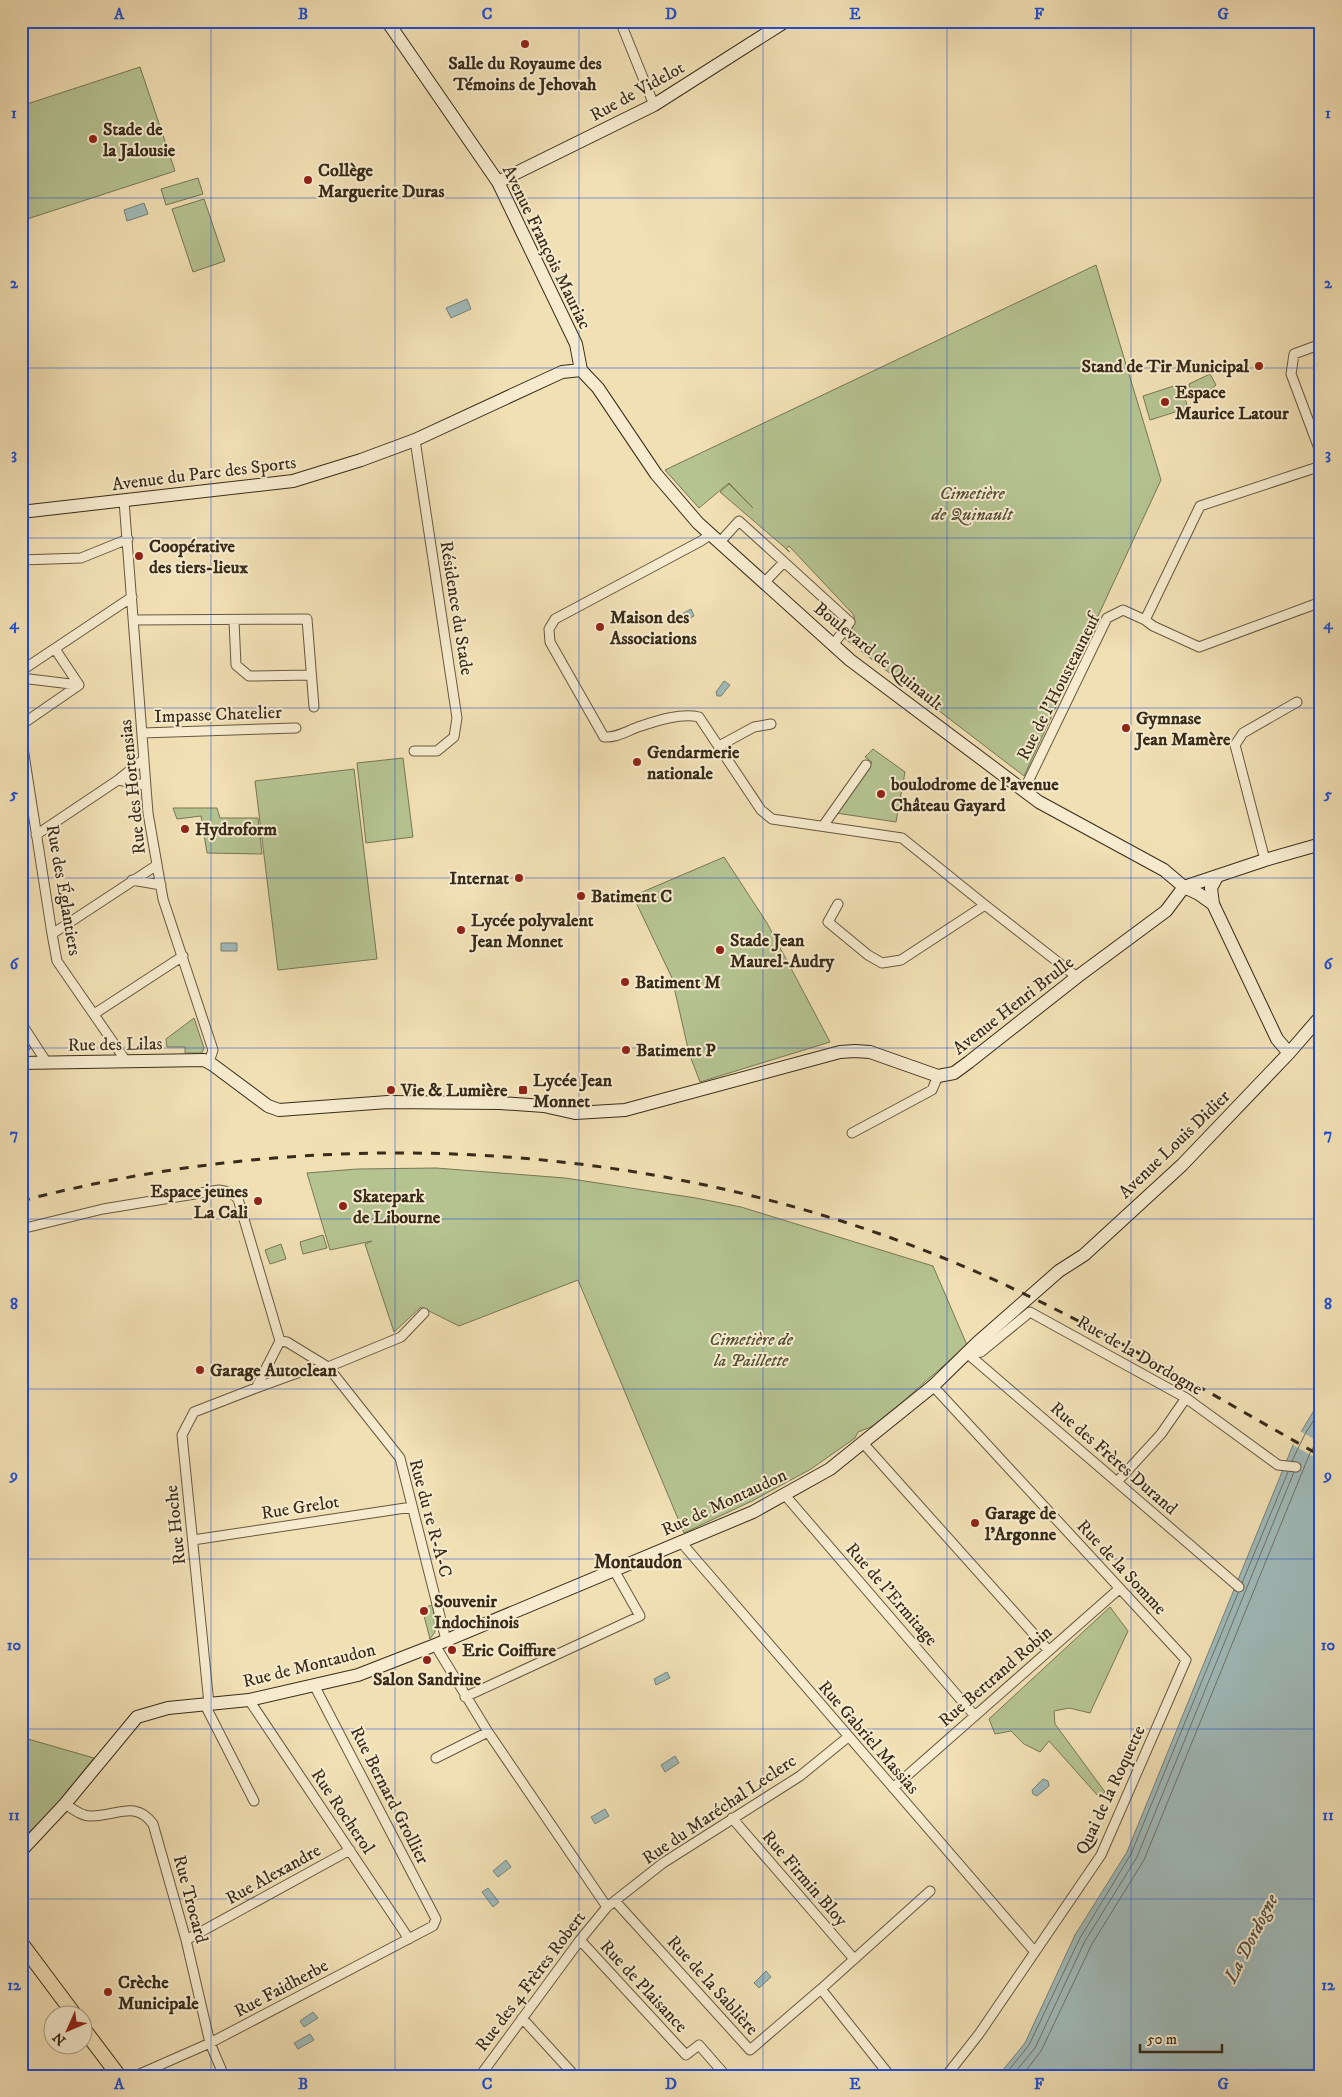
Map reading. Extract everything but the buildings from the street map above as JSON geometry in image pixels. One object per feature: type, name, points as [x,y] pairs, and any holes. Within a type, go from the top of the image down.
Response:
[{"type":"main road","points":[[21,1943],[67,2004]]},
{"type":"main road","points":[[21,1954],[58,2004]]},
{"type":"main road","points":[[92,2040],[119,2076]]},
{"type":"main road","points":[[92,2050],[111,2076]]},
{"type":"street","name":"Avenue François Mauriac","points":[[387,21],[498,182],[576,344],[581,370]]},
{"type":"street","points":[[620,21],[654,105]]},
{"type":"street","name":"Rue de Videlot","points":[[498,182],[654,105],[786,21]]},
{"type":"street","points":[[1321,344],[1294,354],[1291,374],[1321,454]]},
{"type":"street","name":"Avenue du Parc des Sports","points":[[21,512],[293,481],[361,460],[415,440],[562,372],[581,370]]},
{"type":"street","name":"Boulevard de Quinault","points":[[581,370],[598,388],[656,474],[678,502],[714,539],[833,645],[1052,810],[1164,870],[1184,887],[1213,904]]},
{"type":"street","name":"Résidence du Stade","points":[[414,751],[436,751],[454,737],[457,718],[415,440]]},
{"type":"street","points":[[1321,466],[1200,506],[1145,620],[1199,647],[1321,602]]},
{"type":"street","name":"Rue des Hortensias","points":[[124,501],[148,812],[163,899],[213,1050],[209,1062]]},
{"type":"street","points":[[833,645],[850,622],[739,521],[714,539],[701,541],[555,619],[549,629],[550,642],[604,737],[614,738],[640,726],[686,714],[699,717],[762,810],[772,819],[902,838],[1076,976]]},
{"type":"street","points":[[21,560],[81,558],[128,539]]},
{"type":"street","points":[[764,583],[784,562]]},
{"type":"street","points":[[21,671],[132,597]]},
{"type":"street","name":"Rue de l'Housteauneuf","points":[[1024,790],[1107,618],[1123,610],[1145,620]]},
{"type":"street","points":[[133,620],[234,621],[307,619],[314,707]]},
{"type":"street","points":[[234,621],[236,665],[249,676],[311,676]]},
{"type":"street","points":[[55,649],[79,685]]},
{"type":"street","points":[[21,678],[79,685]]},
{"type":"street","points":[[21,725],[79,685]]},
{"type":"street","points":[[1265,860],[1235,745],[1243,733],[1297,702]]},
{"type":"street","points":[[719,746],[754,727],[771,724]]},
{"type":"street","name":"Impasse Chatelier","points":[[142,732],[296,728]]},
{"type":"street","name":"Rue des Églantiers","points":[[21,735],[57,961],[126,1061]]},
{"type":"street","points":[[36,835],[118,780],[144,759]]},
{"type":"street","points":[[822,826],[866,765]]},
{"type":"street","points":[[118,780],[146,785]]},
{"type":"street","points":[[1184,887],[1265,860],[1321,844]]},
{"type":"street","points":[[52,934],[157,865]]},
{"type":"street","points":[[1217,877],[1212,888],[1213,904],[1277,1039],[1289,1053]]},
{"type":"street","points":[[132,880],[161,885]]},
{"type":"street","name":"Avenue Henri Brulle","points":[[938,1076],[954,1073],[970,1062],[1076,976],[1166,910],[1184,887]]},
{"type":"street","points":[[838,904],[828,922],[868,955],[882,963],[900,960],[985,905]]},
{"type":"street","points":[[94,1014],[183,956]]},
{"type":"street","name":"Avenue Louis Didier","points":[[1027,1307],[1042,1286],[1059,1271],[1084,1255],[1182,1165],[1289,1053],[1321,1016]]},
{"type":"street","points":[[21,1023],[47,1063]]},
{"type":"street","points":[[209,1062],[268,1106],[279,1110],[388,1102],[500,1103],[544,1106],[575,1113],[601,1113],[625,1110],[840,1052],[855,1051],[870,1052],[938,1076],[932,1090],[852,1133]]},
{"type":"street","name":"Rue des Lilas","points":[[21,1063],[194,1060],[209,1062]]},
{"type":"street","points":[[21,1229],[103,1209],[219,1190],[226,1190],[232,1193],[238,1200],[280,1341],[256,1388]]},
{"type":"street","name":"Rue de Montaudon","points":[[33,1839],[65,1804],[137,1717],[168,1708],[250,1700],[358,1675],[753,1512],[830,1469],[1027,1307]]},
{"type":"street","name":"Rue de la Dordogne","points":[[1027,1307],[1186,1398],[1278,1466],[1296,1467]]},
{"type":"street","name":"Rue Hoche","points":[[207,1705],[182,1434],[194,1412],[297,1373],[328,1367],[401,1337],[424,1313]]},
{"type":"street","points":[[280,1341],[287,1342],[328,1367]]},
{"type":"street","name":"Rue des Frères Durand","points":[[968,1354],[1239,1587]]},
{"type":"street","name":"Rue du 1e R-A-C","points":[[328,1367],[400,1458],[441,1642]]},
{"type":"street","name":"Rue de la Somme","points":[[933,1386],[1186,1660]]},
{"type":"street","points":[[1118,1482],[1160,1434],[1186,1398]]},
{"type":"street","points":[[863,1443],[1049,1651]]},
{"type":"street","name":"Rue de l'Ermitage","points":[[784,1494],[975,1716]]},
{"type":"street","name":"Rue Grelot","points":[[193,1540],[412,1507]]},
{"type":"street","name":"Rue Gabriel Massias","points":[[680,1541],[1035,1952]]},
{"type":"street","points":[[465,1696],[640,1616],[614,1570]]},
{"type":"street","name":"Rue Bertrand Robin","points":[[893,1788],[1119,1589]]},
{"type":"street","points":[[441,1642],[465,1696],[607,1907]]},
{"type":"street","name":"Quai de la Roquette","points":[[946,2076],[979,2034],[1101,1855],[1186,1660]]},
{"type":"street","name":"Rue Bernard Grollier","points":[[314,1685],[436,1919]]},
{"type":"street","name":"Rue Rocherol","points":[[250,1700],[409,1939]]},
{"type":"street","points":[[207,1705],[254,1801]]},
{"type":"street","points":[[436,1758],[488,1732]]},
{"type":"street","name":"Rue du Maréchal Leclerc","points":[[607,1907],[663,1863],[800,1776],[848,1737]]},
{"type":"street","name":"Rue Trocard","points":[[65,1804],[77,1812],[89,1816],[135,1810],[148,1818],[153,1824],[186,1940],[210,2043],[224,2076]]},
{"type":"street","name":"Rue Firmin Bloy","points":[[732,1818],[854,1959]]},
{"type":"street","points":[[21,1847],[33,1839]]},
{"type":"street","points":[[21,1851],[33,1839]]},
{"type":"street","name":"Rue Alexandre","points":[[186,1940],[350,1850]]},
{"type":"street","points":[[890,2076],[821,1989],[930,1891]]},
{"type":"street","name":"Rue de la Sablière","points":[[615,1900],[750,2050],[821,1989]]},
{"type":"street","name":"Rue des 4 Frères Robert","points":[[480,2076],[580,1940],[607,1907]]},
{"type":"street","name":"Rue Faidherbe","points":[[135,2076],[210,2043],[433,1926],[436,1919]]},
{"type":"street","name":"Rue de Plaisance","points":[[580,1940],[686,2055],[699,2044],[726,2076]]},
{"type":"street","points":[[522,2018],[574,2076]]},
{"type":"green space","name":"Stade de la Jalousie","points":[[140,67],[175,171],[21,221],[21,106]]},
{"type":"green space","points":[[198,178],[203,194],[166,205],[161,189]]},
{"type":"green space","points":[[204,199],[225,261],[193,272],[172,209]]},
{"type":"green space","name":"Cimetière de Quinault","points":[[1096,265],[1161,480],[1024,776],[844,638],[854,625],[853,614],[789,546],[786,549],[720,492],[729,484],[753,508],[729,483],[699,508],[665,470]]},
{"type":"green space","name":"Espace Maurice Latour","points":[[1210,374],[1216,385],[1195,404],[1189,384]]},
{"type":"green space","name":"Espace Maurice Latour","points":[[1180,384],[1188,408],[1150,420],[1143,396]]},
{"type":"green space","points":[[873,749],[905,772],[896,822],[836,813],[872,762],[865,757]]},
{"type":"green space","points":[[403,758],[413,837],[366,843],[357,763]]},
{"type":"green space","points":[[354,769],[377,959],[278,970],[255,781]]},
{"type":"green space","points":[[173,808],[217,808],[220,818],[258,818],[262,854],[207,853],[201,816],[177,819]]},
{"type":"green space","name":"Stade Jean Maurel-Audry","points":[[724,857],[767,923],[830,1042],[700,1082],[689,1053],[672,978],[633,896]]},
{"type":"green space","points":[[194,1018],[204,1048],[202,1053],[185,1053],[185,1047],[167,1047],[166,1039]]},
{"type":"green space","points":[[21,1034],[31,1047],[26,1055],[21,1055]]},
{"type":"green space","name":"Cimetière de la Paillette","points":[[436,1168],[565,1178],[696,1198],[741,1207],[933,1266],[967,1345],[900,1404],[871,1427],[858,1432],[855,1438],[811,1469],[752,1501],[684,1533],[578,1280],[459,1326],[421,1307],[394,1332],[365,1244],[372,1241],[330,1250],[307,1173],[357,1169]]},
{"type":"green space","points":[[323,1235],[327,1248],[303,1254],[300,1242]]},
{"type":"green space","points":[[281,1244],[286,1259],[270,1264],[265,1250]]},
{"type":"green space","points":[[433,1605],[435,1632],[430,1639],[422,1608]]},
{"type":"green space","points":[[1110,1607],[1128,1631],[1090,1713],[1069,1708],[1054,1711],[1055,1724],[1105,1792],[1099,1797],[1049,1741],[1040,1752],[1024,1744],[1011,1731],[995,1734],[989,1719]]},
{"type":"green space","points":[[21,1737],[94,1758],[49,1813],[21,1840]]},
{"type":"water","points":[[144,203],[148,214],[127,221],[124,210]]},
{"type":"water","points":[[467,299],[471,309],[451,318],[446,308]]},
{"type":"water","points":[[691,609],[694,616],[682,622],[678,616]]},
{"type":"water","points":[[724,681],[730,685],[721,696],[717,696],[716,692]]},
{"type":"water","points":[[221,943],[237,943],[237,951],[221,951]]},
{"type":"water","name":"La Dordogne","points":[[1321,1399],[1321,2076],[998,2076],[1025,2043],[1075,1935],[1127,1852],[1293,1445]]},
{"type":"water","points":[[667,1672],[670,1678],[656,1685],[654,1679]]},
{"type":"water","points":[[675,1756],[679,1763],[665,1772],[661,1765]]},
{"type":"water","points":[[1043,1779],[1048,1781],[1049,1786],[1037,1796],[1033,1794],[1032,1790]]},
{"type":"water","points":[[605,1809],[609,1816],[595,1824],[591,1817]]},
{"type":"water","points":[[506,1860],[511,1867],[498,1877],[493,1871]]},
{"type":"water","points":[[488,1888],[499,1902],[493,1907],[482,1892]]},
{"type":"water","points":[[766,1971],[771,1977],[759,1988],[754,1983]]},
{"type":"water","points":[[313,2012],[318,2018],[304,2027],[300,2021]]},
{"type":"water","points":[[310,2034],[314,2040],[298,2049],[294,2043]]},
{"type":"pier","points":[[1300,1431],[1321,1443],[1321,1461],[1293,1445]]},
{"type":"railway","points":[[21,1201],[142,1175],[264,1159],[388,1153],[511,1157],[634,1172],[755,1196],[873,1232],[988,1277],[1115,1340],[1321,1456]]},
{"type":"place","name":"Salle du Royaume des Témoins de Jehovah","points":[[525,44]]},
{"type":"place","name":"Stade de la Jalousie","points":[[93,139]]},
{"type":"place","name":"Collège Marguerite Duras","points":[[308,180]]},
{"type":"place","name":"Stand de Tir Municipal","points":[[1259,366]]},
{"type":"place","name":"Espace Maurice Latour","points":[[1165,402]]},
{"type":"place","name":"Coopérative des tiers-lieux","points":[[139,556]]},
{"type":"place","name":"Maison des Associations","points":[[600,627]]},
{"type":"place","name":"Gymnase Jean Mamère","points":[[1126,728]]},
{"type":"place","name":"Gendarmerie nationale","points":[[637,762]]},
{"type":"place","name":"boulodrome de l'avenue Château Gayard","points":[[881,794]]},
{"type":"place","name":"Hydroform","points":[[185,829]]},
{"type":"place","name":"Internat","points":[[519,878]]},
{"type":"place","name":"Batiment C","points":[[581,896]]},
{"type":"place","name":"Lycée polyvalent Jean Monnet","points":[[461,930]]},
{"type":"place","name":"Stade Jean Maurel-Audry","points":[[720,950]]},
{"type":"place","name":"Batiment M","points":[[625,982]]},
{"type":"place","name":"Batiment P","points":[[626,1050]]},
{"type":"place","name":"Vie & Lumière","points":[[391,1090]]},
{"type":"place","name":"Lycée Jean Monnet","points":[[523,1090]]},
{"type":"place","name":"Espace jeunes La Cali","points":[[258,1201]]},
{"type":"place","name":"Skatepark de Libourne","points":[[343,1206]]},
{"type":"place","name":"Garage Autoclean","points":[[200,1370]]},
{"type":"place","name":"Garage de l'Argonne","points":[[975,1523]]},
{"type":"place","name":"Souvenir Indochinois","points":[[424,1611]]},
{"type":"place","name":"Eric Coiffure","points":[[452,1650]]},
{"type":"place","name":"Salon Sandrine","points":[[427,1660]]},
{"type":"place","name":"Crèche Municipale","points":[[108,1992]]},
{"type":"district","name":"Montaudon","points":[[638,1561]]}]
